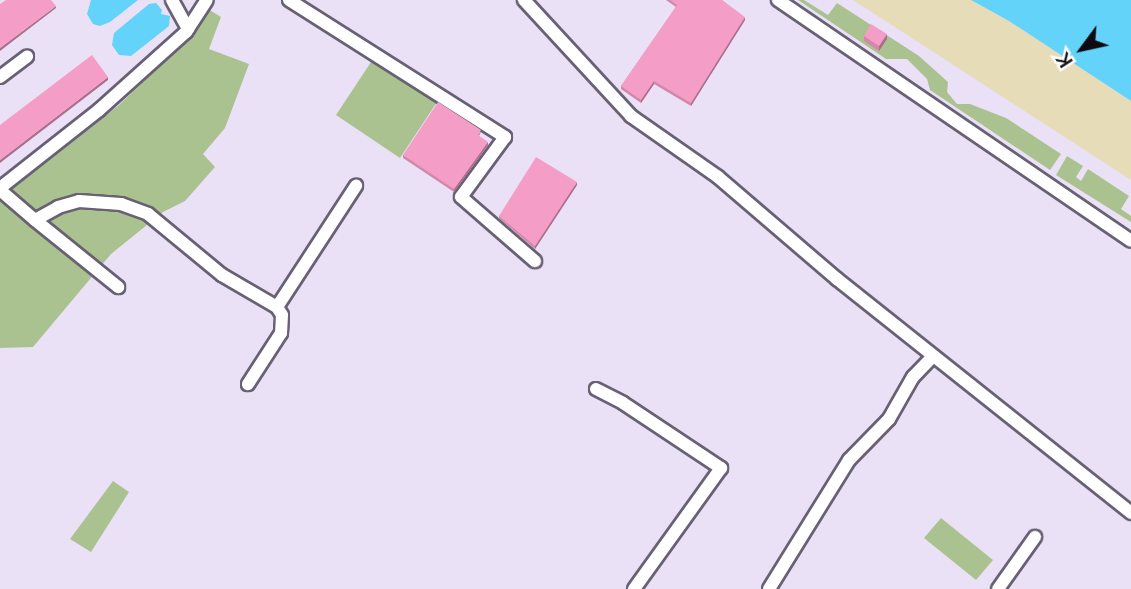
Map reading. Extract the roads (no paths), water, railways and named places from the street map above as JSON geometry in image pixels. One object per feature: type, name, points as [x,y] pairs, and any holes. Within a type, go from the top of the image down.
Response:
[{"type":"street","points":[[172,0],[188,29]]},
{"type":"street","points":[[117,287],[0,189],[99,110],[188,29],[207,0]]},
{"type":"street","points":[[289,0],[505,137],[461,197],[535,261]]},
{"type":"street","points":[[524,0],[631,116],[718,177],[933,356],[1131,513]]},
{"type":"street","points":[[778,0],[1131,241]]},
{"type":"street","points":[[0,77],[27,57]]},
{"type":"street","points":[[277,307],[356,186]]},
{"type":"street","points":[[35,220],[58,207],[79,201],[121,204],[148,214],[222,275],[277,307],[282,315],[281,332],[248,384]]},
{"type":"street","points":[[769,589],[849,460],[889,419],[913,377],[933,356]]},
{"type":"street","points":[[596,389],[623,403],[720,468],[634,589]]},
{"type":"street","points":[[998,589],[1035,537]]},
{"type":"water","points":[[91,0],[138,0],[110,22],[100,26],[93,24],[87,14]]},
{"type":"water","points":[[971,0],[1131,0],[1131,101],[1009,21]]},
{"type":"water","points":[[156,3],[162,10],[161,14],[170,16],[169,26],[131,56],[119,55],[112,45],[114,33],[149,4]]}]
